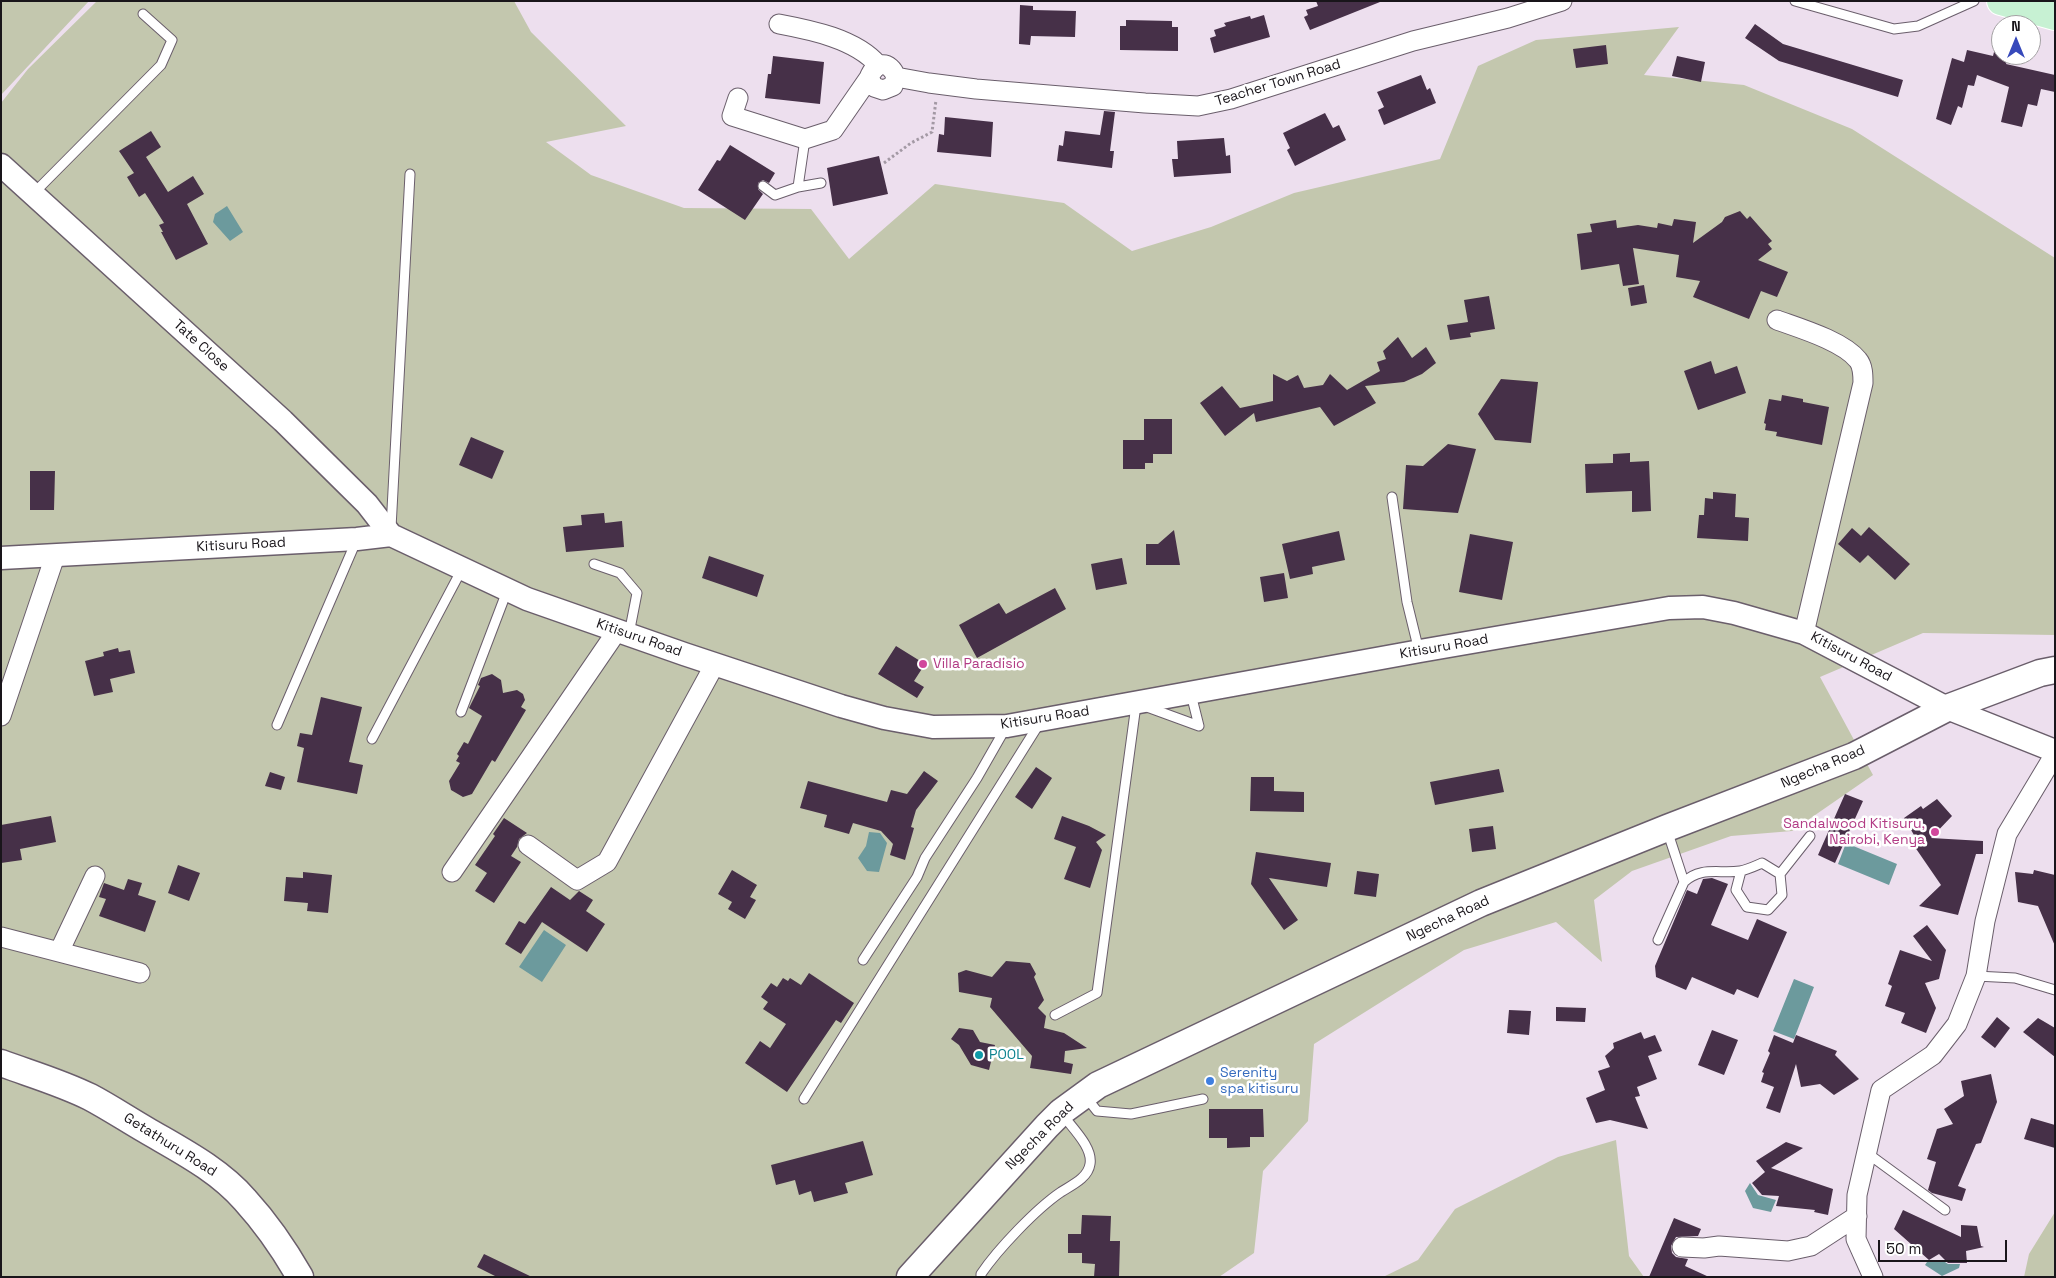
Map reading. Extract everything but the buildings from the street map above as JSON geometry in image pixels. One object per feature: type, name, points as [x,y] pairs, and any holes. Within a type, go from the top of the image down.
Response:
[{"type":"main road","points":[[2001,1],[2055,16]]},
{"type":"main road","name":"Ngecha Road","points":[[910,1277],[1061,1112],[1098,1085],[1481,903],[1667,828],[1854,756],[1948,708],[2040,673],[2055,670]]},
{"type":"main road","name":"Getathuru Road","points":[[1,1063],[63,1085],[90,1097],[175,1146],[221,1177],[244,1199],[263,1222],[285,1250],[300,1277]]},
{"type":"street","name":"Teacher Town Road","points":[[874,71],[874,87],[883,90],[892,86],[896,77],[938,84],[1145,103],[1184,106],[1205,105],[1231,99],[1413,41],[1508,18],[1562,1]]},
{"type":"street","points":[[738,98],[732,116],[805,139],[833,130],[874,71],[870,56],[832,37],[806,29],[779,24]]},
{"type":"street","name":"Tate Close","points":[[1,165],[283,421],[367,504],[391,535]]},
{"type":"street","points":[[1777,320],[1832,341],[1858,360],[1863,370],[1863,382],[1804,633]]},
{"type":"street","name":"Kitisuru Road","points":[[1,558],[357,539],[391,535],[507,591],[622,633],[841,706],[907,723],[932,726],[1006,726],[1669,608],[1703,607],[1734,613],[1804,633],[1948,708],[2055,753]]},
{"type":"street","points":[[1,716],[55,556]]},
{"type":"street","points":[[452,872],[622,633]]},
{"type":"street","points":[[528,845],[578,880],[607,862],[715,664]]},
{"type":"street","points":[[1873,1277],[1856,1238],[1858,1195],[1881,1090],[1933,1055],[1957,1024],[1976,976],[1985,922],[2008,834],[2055,753]]},
{"type":"street","points":[[59,952],[95,876]]},
{"type":"street","points":[[1,937],[140,973]]},
{"type":"street","points":[[1682,1247],[1704,1248],[1719,1246],[1788,1251],[1811,1246],[1857,1216]]},
{"type":"lane","points":[[1795,1],[1894,29],[1918,26],[1974,1]]},
{"type":"lane","points":[[33,194],[161,65],[172,40],[143,14]]},
{"type":"lane","points":[[798,187],[805,139]]},
{"type":"lane","points":[[391,535],[410,174]]},
{"type":"lane","points":[[763,186],[775,195],[798,187],[821,183]]},
{"type":"lane","points":[[1392,497],[1407,602],[1420,651]]},
{"type":"lane","points":[[277,724],[357,539]]},
{"type":"lane","points":[[594,564],[620,573],[637,593],[622,633]]},
{"type":"lane","points":[[372,739],[462,569]]},
{"type":"lane","points":[[461,712],[507,591]]},
{"type":"lane","points":[[1055,1015],[1097,993],[1136,703],[1199,726],[1191,693]]},
{"type":"lane","points":[[804,1099],[1042,720]]},
{"type":"lane","points":[[863,960],[912,884],[925,858],[977,778],[1006,726]]},
{"type":"lane","points":[[1667,828],[1684,882]]},
{"type":"lane","points":[[1741,871],[1736,890],[1747,907],[1768,910],[1782,895],[1780,874],[1810,836]]},
{"type":"lane","points":[[1658,940],[1684,882],[1690,876],[1699,872],[1741,871],[1762,863],[1780,874]]},
{"type":"lane","points":[[1976,976],[2015,978],[2055,990]]},
{"type":"lane","points":[[1085,1095],[1097,1111],[1131,1114],[1203,1100]]},
{"type":"lane","points":[[981,1277],[991,1258],[1044,1206],[1088,1171],[1091,1162],[1088,1149],[1061,1112]]},
{"type":"lane","points":[[1866,1153],[1945,1210]]},
{"type":"path","points":[[884,163],[911,143],[932,132],[938,84]]},
{"type":"shaded area","points":[[1,1],[89,1],[1,95]]},
{"type":"shaded area","points":[[97,1],[514,1],[531,32],[626,126],[546,142],[591,175],[684,208],[811,209],[849,259],[935,184],[1064,203],[1132,251],[1211,227],[1294,193],[1440,159],[1478,66],[1536,40],[1679,27],[1644,75],[1744,85],[1852,129],[2055,258],[2055,635],[1923,633],[1820,677],[1873,775],[1792,831],[1731,836],[1632,871],[1594,900],[1602,962],[1556,922],[1464,950],[1314,1044],[1308,1121],[1263,1171],[1254,1253],[1219,1277],[1,1277],[1,103],[28,69]]},
{"type":"shaded area","points":[[227,206],[243,232],[230,241],[213,222],[215,214]]},
{"type":"shaded area","points":[[869,832],[880,833],[887,843],[879,872],[867,871],[858,858],[866,846]]},
{"type":"shaded area","points":[[1846,843],[1897,864],[1889,885],[1838,864]]},
{"type":"shaded area","points":[[544,930],[566,945],[542,982],[519,967]]},
{"type":"shaded area","points":[[1794,979],[1814,987],[1794,1039],[1773,1031]]},
{"type":"shaded area","points":[[1616,1140],[1629,1256],[1644,1277],[1383,1277],[1418,1260],[1455,1209],[1558,1157]]},
{"type":"shaded area","points":[[1750,1183],[1758,1195],[1776,1200],[1771,1212],[1753,1208],[1745,1191]]},
{"type":"shaded area","points":[[2055,1212],[2055,1277],[2024,1277],[2029,1254]]},
{"type":"shaded area","points":[[1935,1260],[1948,1264],[1960,1264],[1959,1268],[1942,1276],[1925,1265],[1927,1262]]},
{"type":"place","name":"Villa Paradisio","points":[[923,664]]},
{"type":"place","name":"Sandalwood Kitisuru, Nairobi, Kenya","points":[[1935,832]]},
{"type":"place","name":"POOL","points":[[979,1055]]},
{"type":"place","name":"Serenity spa kitisuru","points":[[1210,1081]]}]
